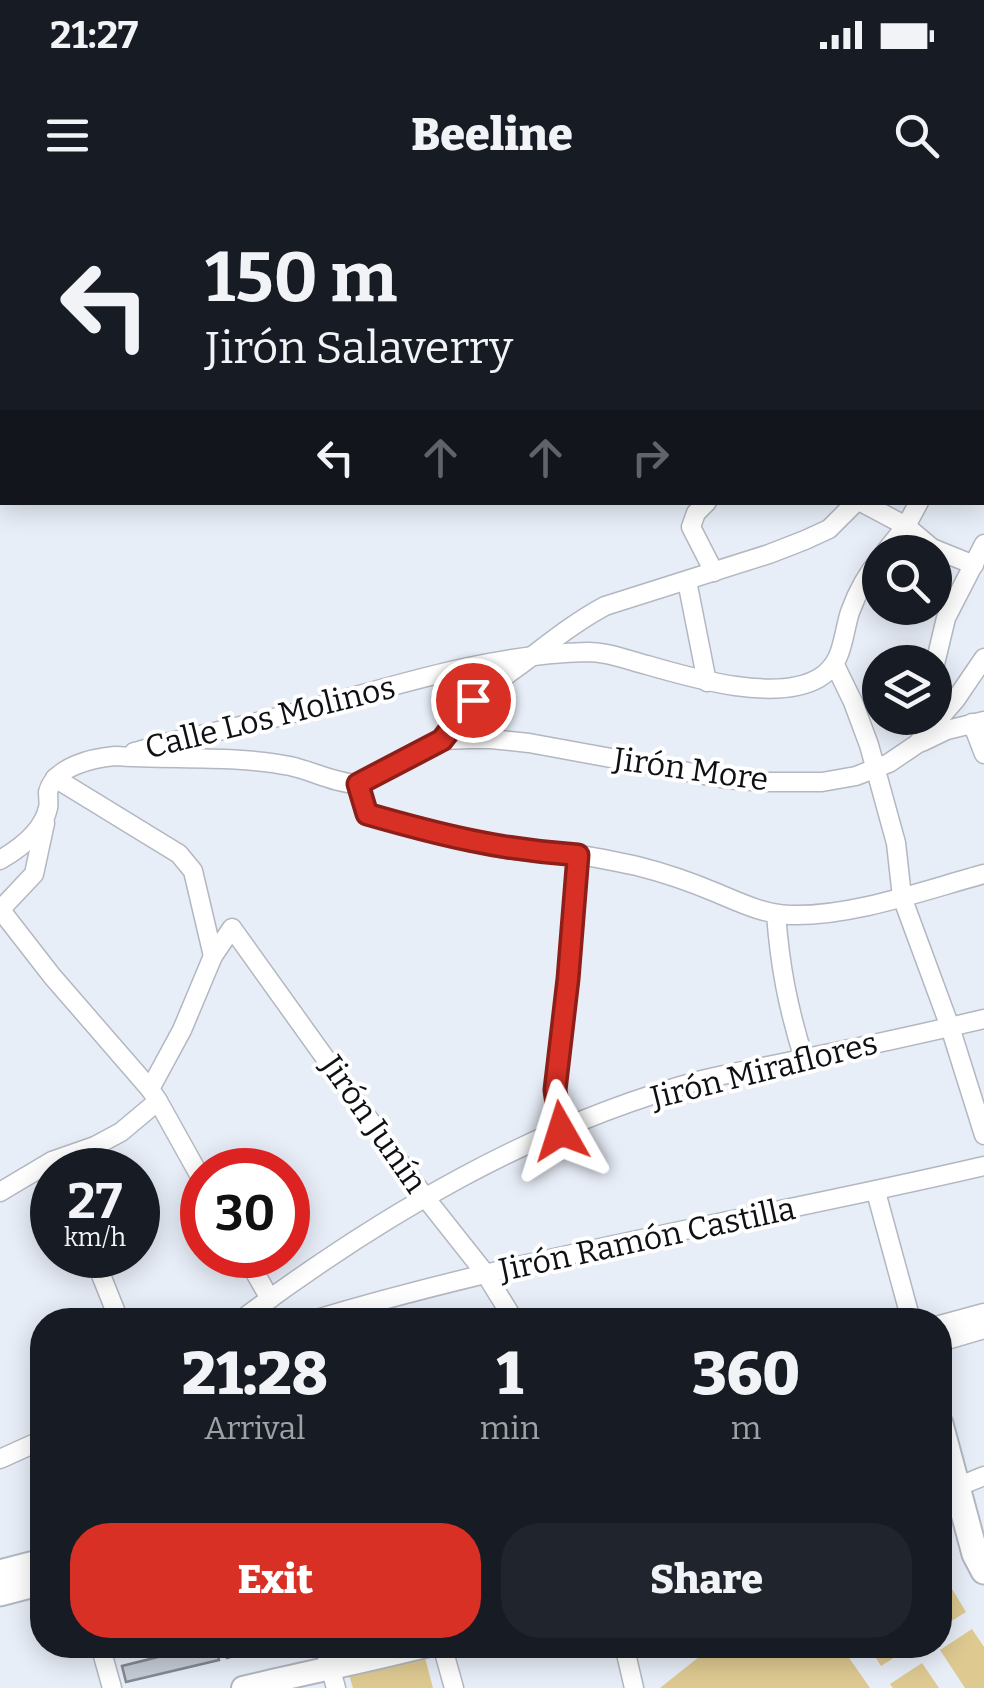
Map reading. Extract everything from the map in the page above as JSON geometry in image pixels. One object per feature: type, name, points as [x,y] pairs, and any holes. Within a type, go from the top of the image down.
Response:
[{"type":"highway","points":[[952,1503],[984,1571]]},
{"type":"highway","points":[[0,1573],[30,1565]]},
{"type":"highway","points":[[0,1593],[30,1585]]},
{"type":"main road","points":[[242,1688],[378,1658]]},
{"type":"street","points":[[704,505],[691,527],[714,572]]},
{"type":"street","points":[[442,740],[473,700],[558,635],[605,606],[769,554],[830,530],[855,505]]},
{"type":"street","points":[[864,505],[906,526],[932,548],[974,565]]},
{"type":"street","points":[[899,535],[917,505]]},
{"type":"street","points":[[940,645],[946,618],[984,544]]},
{"type":"street","points":[[687,581],[706,682]]},
{"type":"street","points":[[862,587],[850,612],[835,665],[853,702],[887,806],[902,897],[984,1134]]},
{"type":"street","name":"Calle Los Molinos","points":[[55,778],[94,758],[324,705],[480,663],[591,652],[706,682],[752,688],[806,684],[835,665]]},
{"type":"street","name":"Jirón More","points":[[358,784],[442,740],[491,739],[726,779],[838,780],[875,770],[917,744],[956,699],[984,658]]},
{"type":"street","points":[[917,744],[978,722],[984,754]]},
{"type":"street","points":[[917,744],[919,735]]},
{"type":"street","points":[[116,756],[290,766],[358,784],[367,814],[494,847],[578,855],[640,867],[776,914],[822,913],[902,897],[984,874]]},
{"type":"street","points":[[91,1148],[121,1132],[154,1095],[213,956],[193,871],[178,854],[55,778],[48,792],[34,874],[0,910],[154,1095],[184,1148]]},
{"type":"street","points":[[0,860],[29,839],[48,808]]},
{"type":"street","points":[[561,1131],[555,1090],[578,855]]},
{"type":"street","points":[[776,914],[789,1011],[804,1059]]},
{"type":"street","name":"Jirón Junín","points":[[213,956],[232,928],[424,1196],[486,1273],[507,1308]]},
{"type":"street","name":"Jirón Miraflores","points":[[257,1308],[424,1196],[465,1174],[627,1104],[702,1080],[984,1019]]},
{"type":"street","name":"Jirón Ramón Castilla","points":[[352,1308],[486,1273],[984,1166]]},
{"type":"street","points":[[0,1192],[30,1177]]},
{"type":"street","points":[[876,1192],[908,1308]]},
{"type":"street","points":[[103,1278],[114,1308]]},
{"type":"street","points":[[258,1278],[270,1298]]},
{"type":"street","points":[[952,1322],[984,1313]]},
{"type":"street","points":[[952,1338],[984,1329]]},
{"type":"street","points":[[0,1458],[30,1445]]},
{"type":"street","points":[[952,1498],[984,1476]]},
{"type":"street","points":[[104,1658],[112,1688]]},
{"type":"street","points":[[446,1658],[454,1688]]},
{"type":"street","points":[[626,1658],[630,1687]]},
{"type":"shaded area","points":[[952,1589],[966,1612],[952,1621]]},
{"type":"shaded area","points":[[972,1629],[984,1647],[984,1688],[965,1688],[945,1658],[952,1658],[952,1642]]},
{"type":"shaded area","points":[[396,1658],[425,1658],[433,1688],[353,1688],[348,1672]]},
{"type":"shaded area","points":[[698,1658],[849,1658],[870,1688],[660,1688]]},
{"type":"shaded area","points":[[876,1658],[894,1658],[881,1666]]},
{"type":"shaded area","points":[[922,1663],[939,1688],[893,1688],[890,1684]]},
{"type":"building","points":[[154,1658],[219,1660],[126,1682],[122,1666]]},
{"type":"route","points":[[473,700],[442,740],[358,784],[367,814],[494,847],[578,855],[555,1090],[561,1131]]}]
